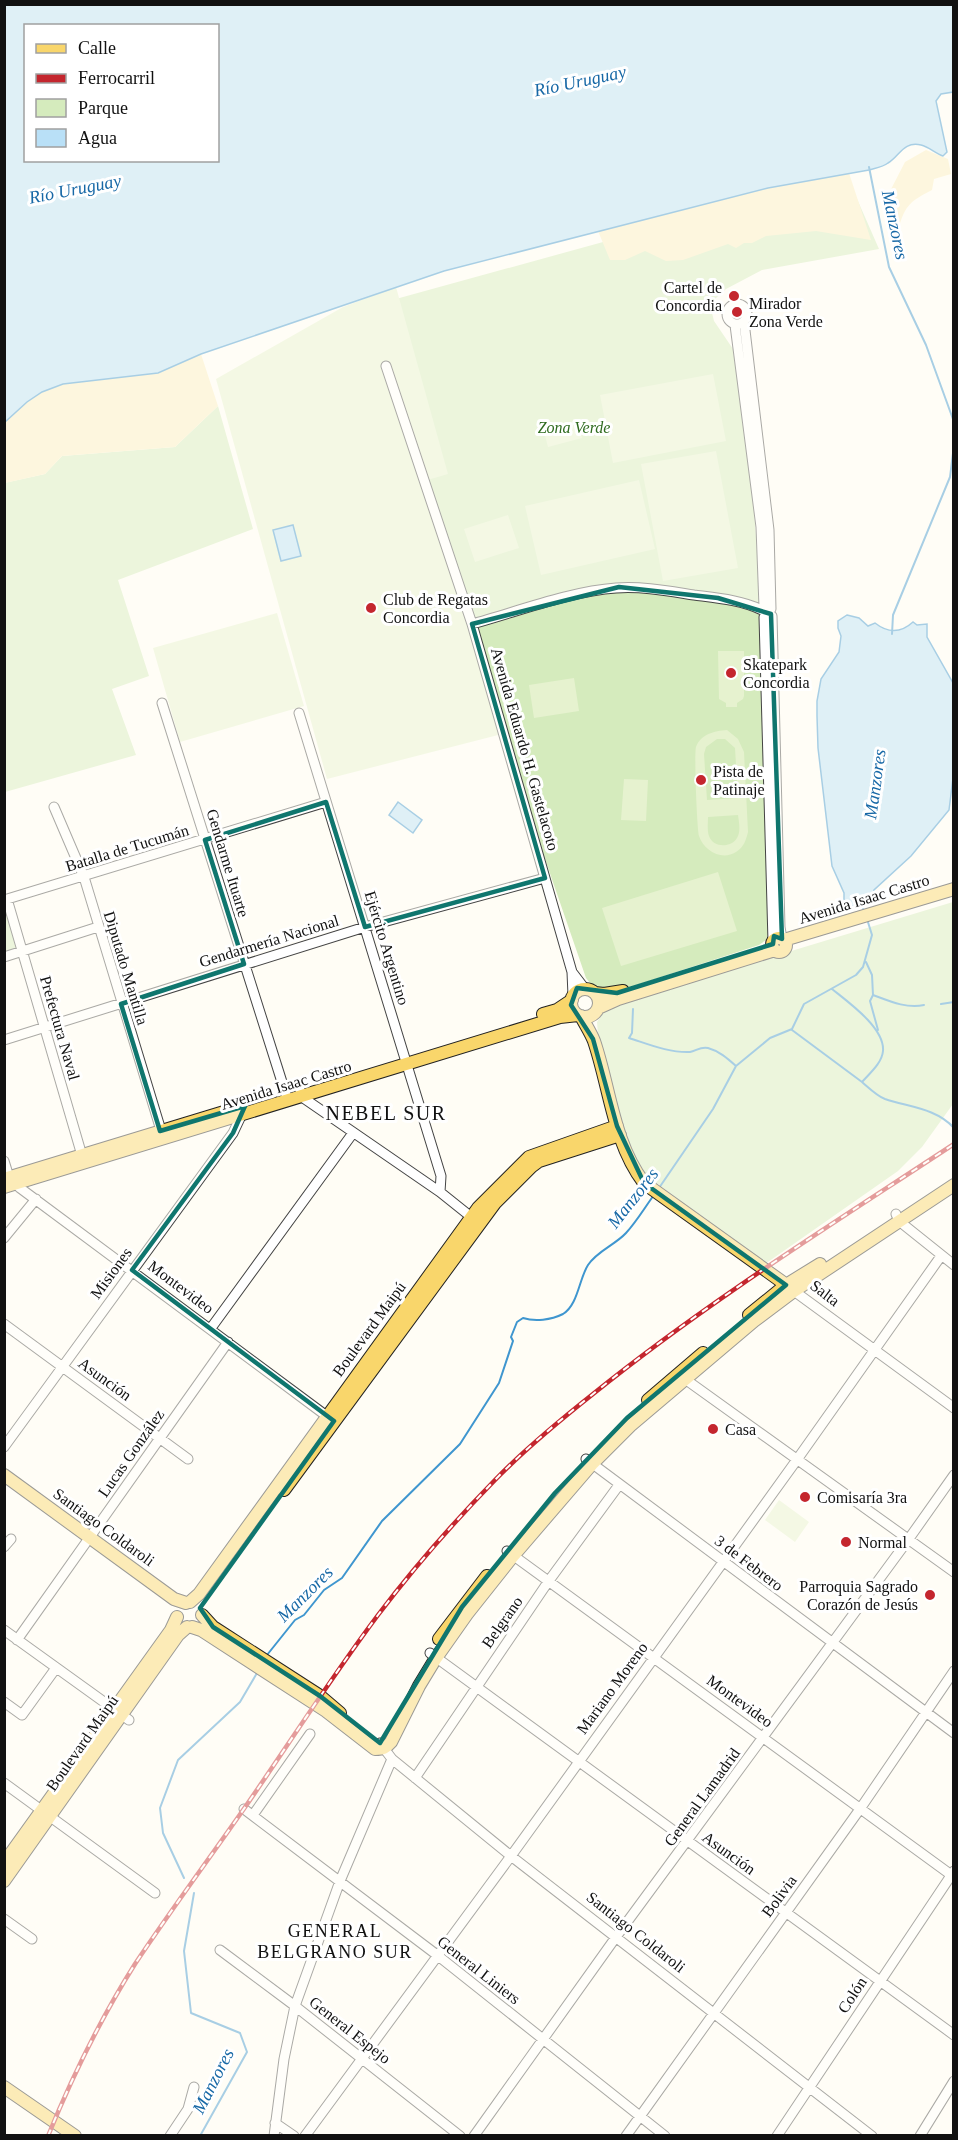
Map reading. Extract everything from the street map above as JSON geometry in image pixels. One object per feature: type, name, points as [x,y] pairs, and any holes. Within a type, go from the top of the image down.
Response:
[{"type":"main road","name":"Avenida Isaac Castro","points":[[590,991],[617,993],[851,924],[954,889]]},
{"type":"main road","name":"Avenida Isaac Castro","points":[[907,906],[954,896]]},
{"type":"main road","name":"Avenida Isaac Castro","points":[[596,1011],[618,999],[779,944]]},
{"type":"main road","points":[[593,1039],[599,1000],[590,991],[581,990],[572,998],[573,1010],[580,1016],[593,1039],[618,1130]]},
{"type":"main road","name":"Avenida Isaac Castro","points":[[406,1061],[557,1010],[572,998]]},
{"type":"main road","points":[[580,1016],[588,1017],[596,1011]]},
{"type":"main road","name":"Avenida Isaac Castro","points":[[9,1182],[406,1061],[561,1017],[580,1016]]},
{"type":"main road","name":"Avenida Isaac Castro","points":[[162,1136],[241,1116],[286,1098]]},
{"type":"main road","name":"Salta","points":[[618,1130],[634,1169],[644,1183],[790,1288]]},
{"type":"main road","name":"Boulevard Maipú","points":[[122,1715],[171,1630],[189,1610],[331,1419],[475,1220],[539,1161],[618,1130]]},
{"type":"main road","points":[[897,1218],[954,1176]]},
{"type":"main road","points":[[381,1746],[462,1607],[627,1418],[754,1321],[790,1288],[897,1218],[954,1185]]},
{"type":"main road","name":"Santiago Coldaroli","points":[[4,1475],[88,1540]]},
{"type":"main road","name":"Santiago Coldaroli","points":[[4,1484],[189,1610],[261,1664]]},
{"type":"main road","name":"Boulevard Maipú","points":[[4,1863],[47,1814],[122,1715],[178,1635],[199,1623],[189,1610]]},
{"type":"main road","name":"Santiago Coldaroli","points":[[189,1610],[180,1623],[201,1630],[320,1696],[381,1746]]},
{"type":"main road","name":"Boulevard Maipú","points":[[4,1881],[47,1814]]},
{"type":"main road","points":[[4,2087],[75,2136]]},
{"type":"street","points":[[740,323],[762,526],[779,944]]},
{"type":"street","name":"Avenida Eduardo H. Gastelacoto","points":[[386,366],[472,624],[572,972],[572,998]]},
{"type":"street","points":[[472,624],[595,590],[619,587],[647,588],[718,598],[751,605],[767,612]]},
{"type":"street","name":"Gendarme Ituarte","points":[[162,703],[286,1098]]},
{"type":"street","name":"Ejército Argentino","points":[[299,713],[441,1176],[440,1192]]},
{"type":"street","name":"Batalla de Tucumán","points":[[6,900],[326,802]]},
{"type":"street","name":"Diputado Mantilla","points":[[54,807],[84,877],[162,1136]]},
{"type":"street","name":"Gendarmería Nacional","points":[[4,1040],[365,927],[545,878]]},
{"type":"street","name":"Prefectura Naval","points":[[6,900],[83,1159]]},
{"type":"street","points":[[4,957],[98,927]]},
{"type":"street","name":"Avenida Eduardo H. Gastelacoto","points":[[572,972],[590,991]]},
{"type":"street","points":[[301,1093],[353,1133],[440,1192],[475,1220]]},
{"type":"street","name":"Misiones","points":[[4,1447],[233,1133],[241,1116]]},
{"type":"street","points":[[211,1328],[353,1133]]},
{"type":"street","points":[[4,1161],[9,1182]]},
{"type":"street","name":"Montevideo","points":[[9,1182],[36,1199],[331,1419]]},
{"type":"street","points":[[4,1238],[36,1199]]},
{"type":"street","points":[[897,1218],[954,1265]]},
{"type":"street","name":"Mariano Moreno","points":[[305,2136],[511,1856],[941,1256]]},
{"type":"street","name":"Salta","points":[[790,1288],[954,1408]]},
{"type":"street","name":"Asunción","points":[[4,1324],[188,1459]]},
{"type":"street","name":"Lucas González","points":[[17,1640],[228,1342]]},
{"type":"street","points":[[683,1375],[796,1461],[954,1572]]},
{"type":"street","name":"3 de Febrero","points":[[589,1461],[954,1733]]},
{"type":"street","name":"General Lamadrid","points":[[474,2136],[616,1937],[954,1475]]},
{"type":"street","name":"Belgrano","points":[[415,1778],[548,1582],[619,1485]]},
{"type":"street","points":[[4,1547],[11,1539]]},
{"type":"street","name":"Montevideo","points":[[510,1553],[860,1809],[953,1874]]},
{"type":"street","points":[[4,1630],[122,1715]]},
{"type":"street","name":"Asunción","points":[[433,1655],[954,2035]]},
{"type":"street","points":[[4,1702],[22,1715],[56,1668]]},
{"type":"street","name":"Bolivia","points":[[626,2136],[860,1809],[954,1671]]},
{"type":"street","points":[[253,1815],[310,1734]]},
{"type":"street","name":"Santiago Coldaroli","points":[[381,1746],[392,1760],[511,1856],[872,2136]]},
{"type":"street","points":[[274,2136],[285,2060],[296,2006],[340,1881],[392,1760]]},
{"type":"street","points":[[4,1783],[155,1893]]},
{"type":"street","name":"General Liniers","points":[[244,1809],[437,1955],[665,2136]]},
{"type":"street","name":"Colón","points":[[777,2136],[953,1874]]},
{"type":"street","points":[[4,1918],[32,1939]]},
{"type":"street","name":"General Espejo","points":[[220,1950],[296,2006],[460,2136]]},
{"type":"street","points":[[920,2136],[954,2081]]},
{"type":"street","points":[[170,2136],[188,2109],[194,2087]]},
{"type":"street","points":[[275,2123],[294,2136]]},
{"type":"highlighted area","points":[[619,587],[718,598],[771,614],[782,939],[774,936],[773,944],[617,993],[577,988],[571,1005],[593,1039],[617,1126],[644,1183],[786,1285],[627,1418],[555,1493],[462,1607],[380,1743],[320,1696],[213,1627],[200,1608],[334,1421],[132,1270],[233,1133],[245,1106],[160,1131],[121,1004],[244,964],[205,840],[326,802],[365,927],[545,878],[472,624]]},
{"type":"green space","name":"Zona Verde","points":[[850,183],[879,249],[762,270],[726,289],[716,298],[711,309],[714,321],[733,349],[754,509],[758,565],[769,932],[766,940],[759,945],[618,991],[595,989],[586,978],[356,310],[614,239]]},
{"type":"green space","name":"Club de Regatas Concordia","points":[[396,287],[448,474],[424,481],[502,734],[327,779],[216,379],[343,307]]},
{"type":"green space","points":[[713,374],[726,441],[613,463],[600,395]]},
{"type":"green space","points":[[218,406],[253,529],[118,580],[149,676],[112,689],[136,755],[5,792],[4,483],[45,474],[62,456],[175,447]]},
{"type":"green space","points":[[579,423],[582,438],[548,447],[544,432]]},
{"type":"green space","points":[[716,451],[738,568],[663,581],[641,464]]},
{"type":"green space","points":[[639,480],[655,549],[541,575],[525,506]]},
{"type":"green space","points":[[508,515],[519,548],[475,562],[464,529]]},
{"type":"green space","points":[[277,613],[304,706],[180,742],[153,648]]},
{"type":"green space","name":"Skatepark Concordia","points":[[718,651],[744,651],[744,696],[737,703],[737,707],[726,707],[726,703],[719,699]]},
{"type":"green space","points":[[574,678],[579,711],[534,718],[529,685]]},
{"type":"green space","name":"Pista de Patinaje","points":[[727,730],[738,739],[744,752],[748,832],[741,848],[736,852],[731,855],[719,855],[709,850],[699,836],[695,753],[701,739],[713,732]],"holes":[[[717,739],[725,739],[735,748],[738,798],[707,800],[704,754],[706,747]],[[738,815],[737,838],[727,845],[714,843],[708,832],[708,817]]]},
{"type":"green space","points":[[624,779],[648,780],[646,821],[621,820]]},
{"type":"green space","points":[[718,872],[737,931],[621,966],[602,908]]},
{"type":"green space","points":[[953,902],[953,1104],[922,1147],[898,1171],[765,1264],[643,1173],[635,1160],[622,1126],[598,1035],[597,1022],[605,1010]]},
{"type":"green space","points":[[4,907],[18,949],[4,953]]},
{"type":"green space","points":[[779,1500],[809,1522],[795,1542],[765,1520]]},
{"type":"sand","points":[[926,150],[948,159],[951,174],[934,179],[932,190],[908,206],[897,234],[888,195],[905,162]]},
{"type":"sand","points":[[849,173],[871,240],[816,231],[766,236],[736,248],[728,244],[683,260],[666,261],[645,251],[625,260],[610,260],[598,231],[768,188]]},
{"type":"sand","points":[[201,354],[218,406],[175,447],[62,456],[45,474],[5,483],[4,422],[42,392],[63,384],[158,373]]},
{"type":"water","name":"Río Uruguay","points":[[5,4],[953,5],[953,92],[941,94],[936,101],[947,152],[943,156],[924,146],[910,145],[892,160],[877,168],[768,188],[444,271],[201,354],[158,373],[63,384],[42,392],[5,422]]},
{"type":"water","points":[[293,525],[301,556],[281,561],[273,530]]},
{"type":"water","points":[[847,615],[859,618],[868,626],[875,623],[885,629],[895,631],[913,622],[917,625],[927,624],[927,637],[953,683],[953,778],[949,810],[911,856],[874,890],[872,901],[860,901],[851,907],[844,903],[844,893],[832,866],[818,748],[817,716],[821,679],[839,652],[841,636],[838,621]]},
{"type":"water","points":[[398,802],[422,820],[413,833],[389,815]]},
{"type":"waterway","name":"Manzores","points":[[869,167],[889,267],[926,345],[954,422]]},
{"type":"waterway","name":"Manzores","points":[[892,634],[893,615],[950,477],[954,445]]},
{"type":"waterway","name":"Manzores","points":[[860,900],[864,911]]},
{"type":"waterway","name":"Manzores","points":[[659,1188],[713,1109],[736,1066],[770,1038],[792,1029],[804,1004],[856,975],[863,967],[872,935],[867,919]]},
{"type":"waterway","points":[[866,962],[872,975],[873,995],[905,1005],[924,1005]]},
{"type":"waterway","points":[[832,989],[864,1016],[878,1033],[882,1042],[883,1051],[880,1060],[862,1082],[882,1098],[930,1112],[947,1121],[954,1128]]},
{"type":"waterway","points":[[873,995],[870,1001],[878,1030]]},
{"type":"waterway","points":[[941,1004],[954,1002]]},
{"type":"waterway","points":[[633,1009],[632,1033],[629,1038],[674,1051],[690,1052],[708,1048],[736,1066]]},
{"type":"waterway","points":[[792,1030],[862,1082]]},
{"type":"waterway","name":"Manzores","points":[[267,1655],[295,1620],[304,1615],[324,1590],[342,1578],[382,1521],[460,1444],[499,1383],[517,1322],[523,1318],[548,1319],[568,1310],[588,1265],[626,1233],[654,1195]]},
{"type":"waterway","name":"Manzores","points":[[184,1878],[163,1833],[160,1808],[178,1760],[240,1702],[257,1673]]},
{"type":"waterway","name":"Manzores","points":[[194,1893],[184,1951],[191,2013],[240,2033],[247,2052],[200,2136]]},
{"type":"railway","points":[[48,2136],[88,2048],[135,1964],[360,1639],[405,1581],[465,1512],[530,1446],[636,1360],[770,1265],[954,1144]]},
{"type":"place","name":"Cartel de Concordia","points":[[734,296]]},
{"type":"place","name":"Mirador Zona Verde","points":[[737,312]]},
{"type":"place","name":"Club de Regatas Concordia","points":[[371,608]]},
{"type":"place","name":"Skatepark Concordia","points":[[731,673]]},
{"type":"place","name":"Pista de Patinaje","points":[[701,780]]},
{"type":"place","name":"Casa","points":[[713,1429]]},
{"type":"place","name":"Comisaría 3ra","points":[[805,1497]]},
{"type":"place","name":"Normal","points":[[846,1542]]},
{"type":"place","name":"Parroquia Sagrado Corazón de Jesús","points":[[930,1595]]},
{"type":"district","name":"NEBEL SUR","points":[[386,1113]]},
{"type":"district","name":"GENERAL BELGRANO SUR","points":[[335,1941]]}]
